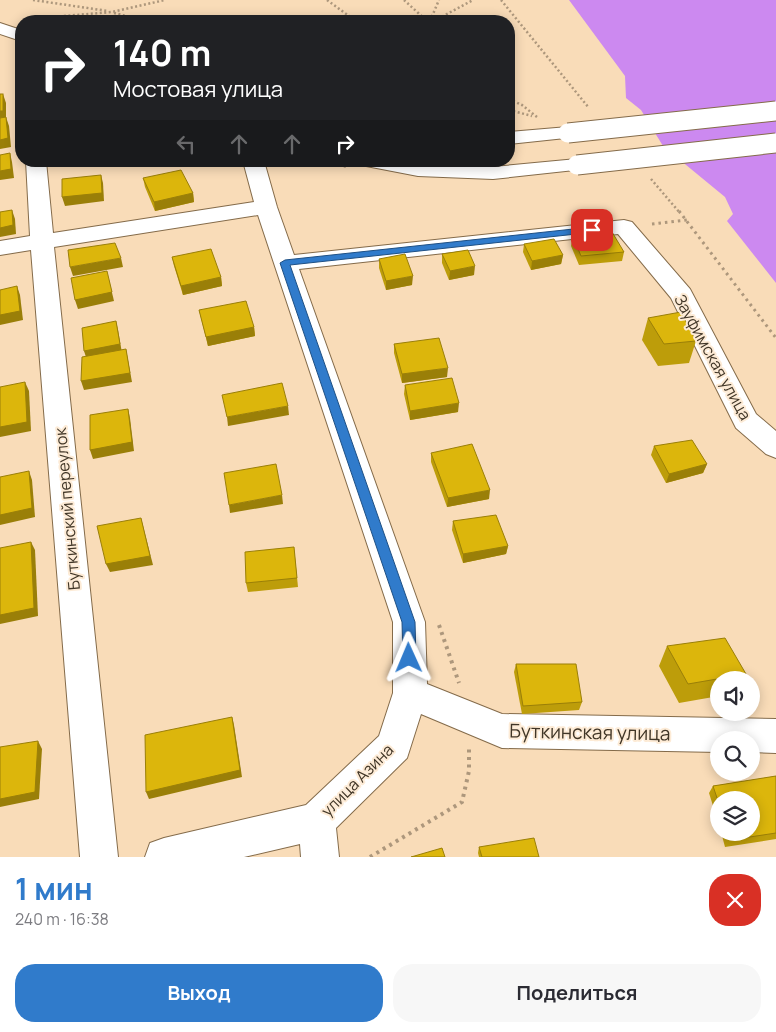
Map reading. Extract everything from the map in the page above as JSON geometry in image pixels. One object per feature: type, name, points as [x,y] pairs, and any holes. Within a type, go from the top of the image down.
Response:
[{"type":"street","points":[[0,28],[15,34]]},
{"type":"street","points":[[515,137],[776,111]]},
{"type":"street","points":[[401,167],[418,170],[493,173],[776,143]]},
{"type":"street","name":"Буткинский переулок","points":[[36,167],[99,857]]},
{"type":"street","name":"улица Азина","points":[[254,167],[285,263],[409,622],[410,693],[394,746],[316,821],[320,857]]},
{"type":"street","points":[[0,248],[266,207]]},
{"type":"street","points":[[285,263],[617,227]]},
{"type":"street","name":"Зауфимская улица","points":[[617,227],[681,295],[746,420],[776,447]]},
{"type":"street","name":"Буткинская улица","points":[[410,693],[502,731],[776,736]]},
{"type":"street","points":[[164,857],[316,821]]},
{"type":"path","points":[[33,0],[124,15]]},
{"type":"path","points":[[80,15],[112,12],[165,0]]},
{"type":"path","points":[[327,0],[348,15]]},
{"type":"path","points":[[404,0],[423,15]]},
{"type":"path","points":[[433,15],[439,0]]},
{"type":"path","points":[[442,15],[473,0]]},
{"type":"path","points":[[515,101],[522,104],[538,117]]},
{"type":"path","points":[[617,227],[688,220]]},
{"type":"shaded area","points":[[569,0],[776,0],[776,283],[727,221],[733,214],[725,197],[663,146],[641,110],[626,98],[625,76]]},
{"type":"building","points":[[0,94],[3,94],[3,111],[0,111]]},
{"type":"building","points":[[6,117],[8,138],[0,140],[0,118]]},
{"type":"building","points":[[10,153],[11,169],[0,171],[0,155]]},
{"type":"building","points":[[181,170],[193,193],[154,202],[143,178]]},
{"type":"building","points":[[101,175],[102,193],[62,197],[62,179]]},
{"type":"building","points":[[12,210],[13,225],[0,228],[0,212]]},
{"type":"building","points":[[612,232],[624,252],[581,256],[573,237]]},
{"type":"building","points":[[554,239],[563,255],[532,261],[524,244]]},
{"type":"building","points":[[115,243],[121,258],[70,267],[68,250]]},
{"type":"building","points":[[211,249],[221,277],[181,286],[172,257]]},
{"type":"building","points":[[468,250],[475,266],[450,271],[442,254]]},
{"type":"building","points":[[405,254],[413,276],[386,281],[379,259]]},
{"type":"building","points":[[107,271],[112,292],[75,300],[71,278]]},
{"type":"building","points":[[17,286],[20,311],[0,315],[0,290]]},
{"type":"building","points":[[246,301],[254,327],[206,337],[199,310]]},
{"type":"building","points":[[681,312],[696,341],[664,344],[648,318]]},
{"type":"building","points":[[116,321],[120,344],[84,351],[82,328]]},
{"type":"building","points":[[439,338],[448,368],[402,374],[394,344]]},
{"type":"building","points":[[126,349],[130,373],[81,381],[82,357]]},
{"type":"building","points":[[452,378],[459,403],[410,411],[405,385]]},
{"type":"building","points":[[25,382],[27,422],[0,427],[0,387]]},
{"type":"building","points":[[282,383],[288,406],[227,417],[222,395]]},
{"type":"building","points":[[128,409],[132,442],[90,450],[90,415]]},
{"type":"building","points":[[692,440],[707,464],[669,474],[654,446]]},
{"type":"building","points":[[472,444],[490,490],[448,498],[431,453]]},
{"type":"building","points":[[276,464],[282,495],[229,505],[224,473]]},
{"type":"building","points":[[29,471],[32,508],[0,515],[0,477]]},
{"type":"building","points":[[496,515],[508,546],[463,554],[453,521]]},
{"type":"building","points":[[141,518],[150,556],[106,564],[97,526]]},
{"type":"building","points":[[31,542],[34,608],[0,615],[0,548]]},
{"type":"building","points":[[294,547],[297,578],[246,583],[245,552]]},
{"type":"building","points":[[725,638],[744,671],[710,671],[710,680],[688,684],[667,646]]},
{"type":"building","points":[[516,664],[576,664],[582,702],[523,706]]},
{"type":"building","points":[[232,717],[240,770],[146,792],[145,735]]},
{"type":"building","points":[[38,741],[35,792],[0,799],[0,747]]},
{"type":"building","points":[[776,776],[776,833],[760,835],[760,791],[715,791],[713,786],[744,781],[760,781],[760,779]]},
{"type":"building","points":[[534,838],[539,857],[482,857],[479,847]]},
{"type":"building","points":[[442,848],[445,857],[411,857]]},
{"type":"route","points":[[409,658],[409,622],[285,263],[592,230]]}]
